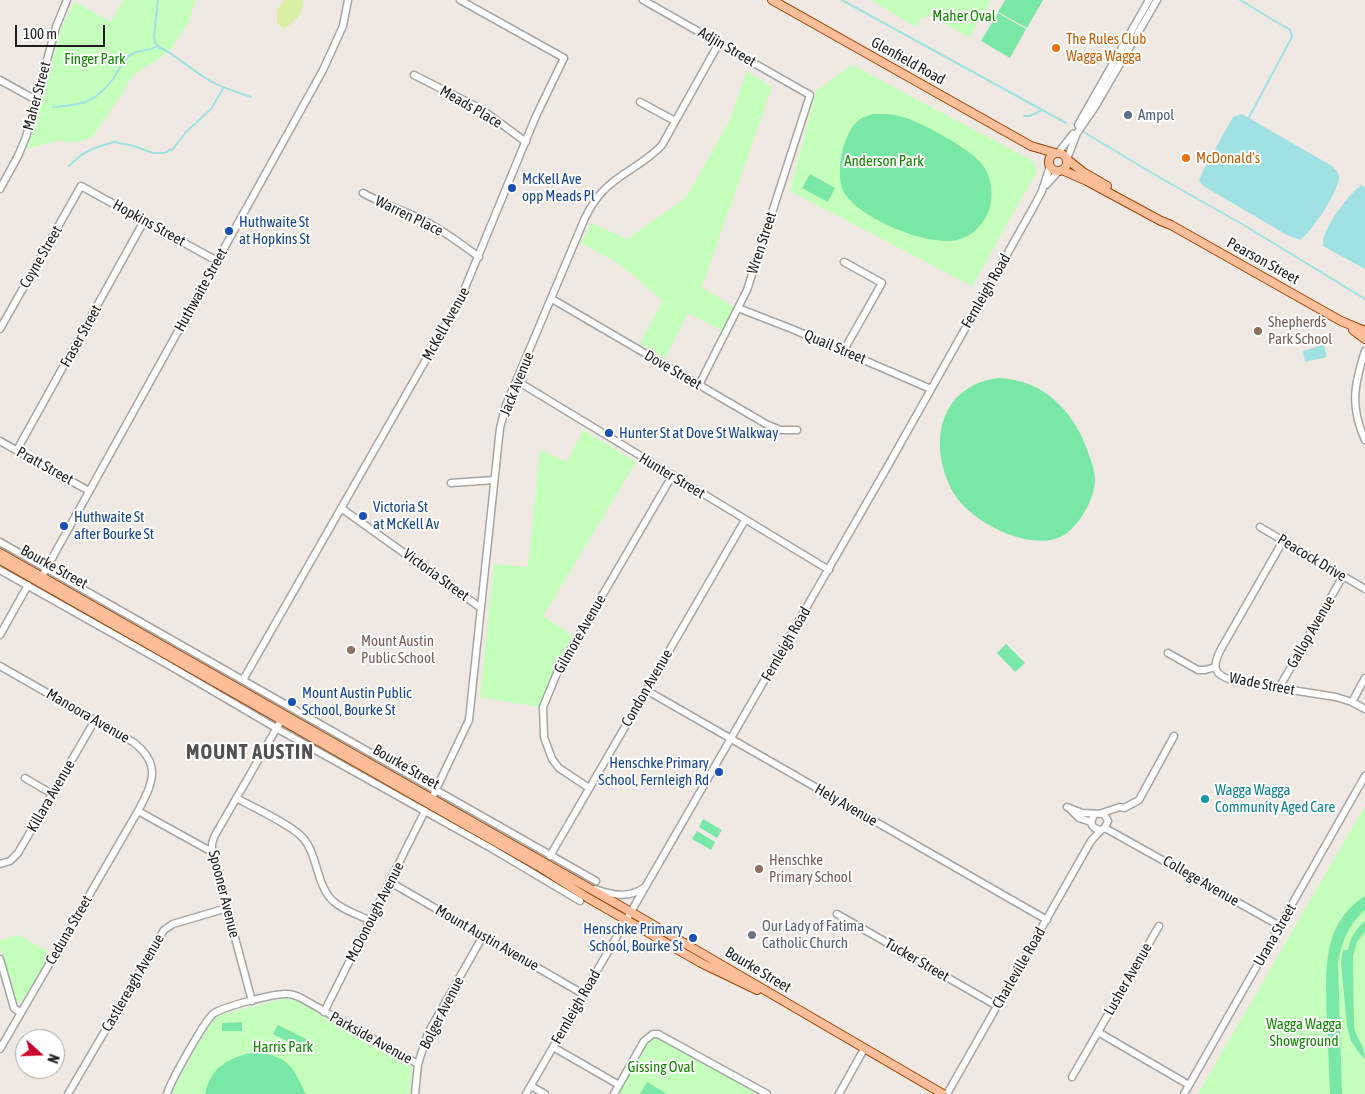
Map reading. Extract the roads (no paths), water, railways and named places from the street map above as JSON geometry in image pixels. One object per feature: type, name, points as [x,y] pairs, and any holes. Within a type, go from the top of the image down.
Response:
[{"type":"main road","name":"Glenfield Road","points":[[772,0],[1031,146],[1057,153]]},
{"type":"main road","name":"Glenfield Road","points":[[1031,146],[1050,165]]},
{"type":"main road","points":[[1057,153],[1064,155],[1067,160],[1066,166],[1060,171],[1050,165],[1050,157],[1057,153]]},
{"type":"main road","name":"Pearson Street","points":[[1067,160],[1083,172],[1163,218],[1171,225]]},
{"type":"main road","name":"Pearson Street","points":[[1060,171],[1088,182],[1171,225],[1341,321],[1365,332]]},
{"type":"main road","name":"Pearson Street","points":[[1341,321],[1365,339]]},
{"type":"main road","name":"Bourke Street","points":[[0,553],[40,579],[283,717],[538,866],[626,920],[701,963],[797,1010]]},
{"type":"main road","name":"Bourke Street","points":[[0,560],[40,579]]},
{"type":"main road","name":"Bourke Street","points":[[429,804],[569,877],[943,1094]]},
{"type":"street","name":"Maher Street","points":[[0,189],[22,149],[56,27],[67,0]]},
{"type":"street","name":"Huthwaite Street","points":[[40,579],[334,48],[343,26],[348,0]]},
{"type":"street","name":"McKell Avenue","points":[[242,680],[460,300],[536,116],[564,58],[460,0]]},
{"type":"street","name":"Adjin Street","points":[[643,0],[810,95]]},
{"type":"street","points":[[1057,153],[1071,137],[1149,0]]},
{"type":"street","points":[[1067,160],[1077,133],[1095,107],[1157,0]]},
{"type":"street","name":"Jack Avenue","points":[[429,804],[469,720],[502,416],[593,203],[613,182],[653,154],[662,145],[719,43]]},
{"type":"street","name":"Meads Place","points":[[414,76],[481,109],[526,142]]},
{"type":"street","points":[[0,80],[36,100]]},
{"type":"street","name":"Wren Street","points":[[699,385],[738,308],[754,271],[810,95]]},
{"type":"street","points":[[640,102],[676,121]]},
{"type":"street","name":"Fernleigh Road","points":[[526,1094],[829,570],[1042,191],[1050,165]]},
{"type":"street","name":"Fernleigh Road","points":[[1042,191],[1060,171]]},
{"type":"street","name":"Hopkins Street","points":[[82,186],[217,261]]},
{"type":"street","name":"Coyne Street","points":[[0,329],[82,186]]},
{"type":"street","name":"Warren Place","points":[[363,193],[380,203],[424,220],[479,257]]},
{"type":"street","name":"Fraser Street","points":[[17,450],[144,221]]},
{"type":"street","points":[[844,262],[882,283],[844,350]]},
{"type":"street","name":"Dove Street","points":[[552,299],[773,427],[786,431],[797,430]]},
{"type":"street","name":"Quail Street","points":[[738,308],[844,350],[931,389]]},
{"type":"street","points":[[1365,351],[1355,389],[1355,408],[1359,426],[1365,440]]},
{"type":"street","points":[[1358,372],[1365,362]]},
{"type":"street","name":"Hunter Street","points":[[517,381],[829,570]]},
{"type":"street","name":"Pratt Street","points":[[0,441],[89,491]]},
{"type":"street","name":"Gilmore Avenue","points":[[589,788],[566,774],[552,760],[544,737],[543,707],[557,673],[672,476]]},
{"type":"street","points":[[451,483],[494,480]]},
{"type":"street","name":"Victoria Street","points":[[342,508],[481,608]]},
{"type":"street","name":"Condon Avenue","points":[[550,856],[744,520]]},
{"type":"street","name":"Peacock Drive","points":[[1260,527],[1365,589]]},
{"type":"street","name":"Wade Street","points":[[1283,541],[1216,658],[1215,667],[1221,676],[1234,681],[1336,697],[1365,709]]},
{"type":"street","name":"Bourke Street","points":[[0,542],[596,881]]},
{"type":"street","name":"Bourke Street","points":[[0,570],[276,728],[429,804],[533,873],[580,901]]},
{"type":"street","name":"Gallop Avenue","points":[[1280,688],[1343,576]]},
{"type":"street","points":[[0,634],[28,585]]},
{"type":"street","points":[[1168,653],[1198,670],[1215,667]]},
{"type":"street","name":"Manoora Avenue","points":[[0,666],[142,748],[148,756],[153,773],[152,783],[138,811]]},
{"type":"street","points":[[1352,702],[1365,678]]},
{"type":"street","name":"Hely Avenue","points":[[646,690],[1047,920]]},
{"type":"street","name":"Spooner Avenue","points":[[252,1001],[212,852],[214,837],[283,717]]},
{"type":"street","name":"Killara Avenue","points":[[0,864],[10,860],[18,853],[95,720]]},
{"type":"street","points":[[1094,815],[1104,822],[1120,807],[1124,808],[1139,800],[1174,736]]},
{"type":"street","name":"Urana Street","points":[[1184,1094],[1365,776]]},
{"type":"street","points":[[25,778],[52,794]]},
{"type":"street","points":[[236,798],[289,828],[302,838],[332,901],[371,921]]},
{"type":"street","name":"McDonough Avenue","points":[[324,1012],[429,804]]},
{"type":"street","name":"College Avenue","points":[[1094,815],[1082,813],[1067,806],[1079,818],[1092,825],[1104,822],[1121,836],[1280,926]]},
{"type":"street","points":[[138,811],[212,852]]},
{"type":"street","name":"Ceduna Street","points":[[0,1049],[138,811]]},
{"type":"street","name":"Charleville Road","points":[[1091,841],[1094,815]]},
{"type":"street","name":"Charleville Road","points":[[947,1094],[1091,841],[1104,822]]},
{"type":"street","points":[[533,873],[538,866]]},
{"type":"street","points":[[569,877],[595,889],[615,895],[633,893],[648,884]]},
{"type":"street","name":"Mount Austin Avenue","points":[[390,882],[583,994]]},
{"type":"street","name":"Castlereagh Avenue","points":[[68,1094],[164,930],[172,924],[227,908]]},
{"type":"street","name":"Tucker Street","points":[[837,914],[997,1006]]},
{"type":"street","name":"Lusher Avenue","points":[[1072,1077],[1159,926]]},
{"type":"street","name":"Bolger Avenue","points":[[415,1094],[418,1064],[428,1033],[483,936]]},
{"type":"street","points":[[0,959],[14,1008],[21,1013]]},
{"type":"street","name":"Parkside Avenue","points":[[167,1094],[171,1082],[209,1018],[219,1011],[282,994],[292,994],[418,1064]]},
{"type":"street","name":"Lusher Avenue","points":[[1098,1032],[1190,1085]]},
{"type":"street","points":[[614,1094],[644,1041],[653,1034],[658,1034],[767,1094]]},
{"type":"street","points":[[553,1048],[619,1085]]},
{"type":"street","points":[[839,1094],[864,1049]]},
{"type":"street","points":[[531,1086],[545,1094]]},
{"type":"water","points":[[1242,114],[1332,166],[1338,173],[1338,182],[1330,201],[1311,229],[1300,240],[1287,235],[1205,187],[1199,181],[1233,117]]},
{"type":"water","points":[[1361,185],[1365,187],[1365,269],[1323,246],[1323,239],[1331,222],[1343,204]]},
{"type":"water","points":[[1324,345],[1327,357],[1305,362],[1303,351]]},
{"type":"waterway","points":[[158,0],[154,36],[155,42],[160,49]]},
{"type":"waterway","points":[[842,0],[1066,123]]},
{"type":"waterway","points":[[1240,0],[1290,30],[1292,37],[1247,121]]},
{"type":"waterway","points":[[53,107],[80,104],[94,98],[113,79],[129,56],[157,46],[212,82],[251,97]]},
{"type":"waterway","points":[[69,166],[81,155],[92,149],[114,142],[134,146],[153,153],[164,153],[173,149],[186,132],[211,109],[224,87]]},
{"type":"waterway","points":[[1024,116],[1030,116],[1042,110]]},
{"type":"waterway","points":[[1082,131],[1242,224],[1365,299]]},
{"type":"place","name":"The Rules Club Wagga Wagga","points":[[1056,48]]},
{"type":"place","name":"Ampol","points":[[1128,115]]},
{"type":"place","name":"McDonald's","points":[[1186,158]]},
{"type":"place","name":"McKell Ave opp Meads Pl","points":[[512,188]]},
{"type":"place","name":"Huthwaite St at Hopkins St","points":[[229,231]]},
{"type":"place","name":"Shepherds Park School","points":[[1258,331]]},
{"type":"place","name":"Hunter St at Dove St Walkway","points":[[609,433]]},
{"type":"place","name":"Victoria St at McKell Av","points":[[363,516]]},
{"type":"place","name":"Huthwaite St after Bourke St","points":[[64,526]]},
{"type":"place","name":"Mount Austin Public School","points":[[351,650]]},
{"type":"place","name":"Mount Austin Public School, Bourke St","points":[[292,702]]},
{"type":"place","name":"Henschke Primary School, Fernleigh Rd","points":[[719,772]]},
{"type":"place","name":"Wagga Wagga Community Aged Care","points":[[1205,799]]},
{"type":"place","name":"Henschke Primary School","points":[[759,869]]},
{"type":"place","name":"Our Lady of Fatima Catholic Church","points":[[752,935]]},
{"type":"place","name":"Henschke Primary School, Bourke St","points":[[693,938]]},
{"type":"district","name":"MOUNT AUSTIN","points":[[250,753]]},
{"type":"park label","name":"Maher Oval","points":[[964,16]]},
{"type":"park label","name":"Finger Park","points":[[95,59]]},
{"type":"park label","name":"Anderson Park","points":[[884,161]]},
{"type":"park label","name":"Wagga Wagga Showground","points":[[1304,1032]]},
{"type":"park label","name":"Harris Park","points":[[283,1047]]},
{"type":"park label","name":"Gissing Oval","points":[[661,1067]]}]
